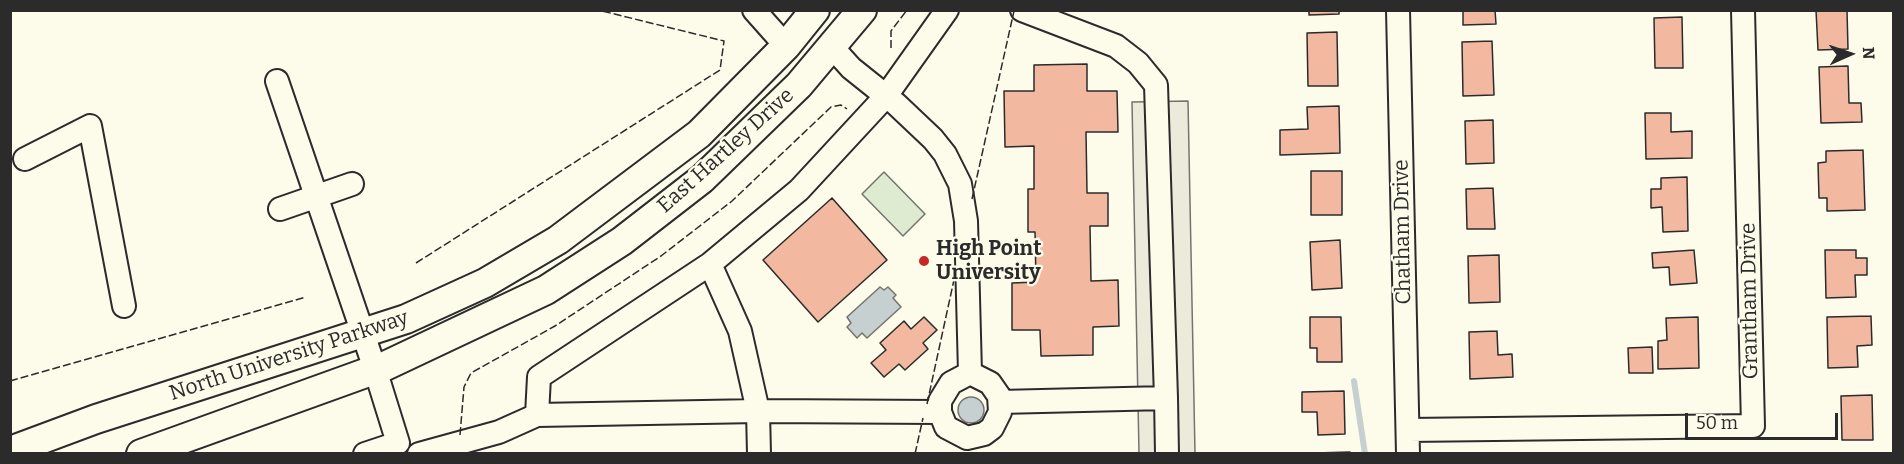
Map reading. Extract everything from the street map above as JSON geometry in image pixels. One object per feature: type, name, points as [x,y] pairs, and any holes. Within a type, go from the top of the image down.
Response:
[{"type":"main road","name":"East Hartley Drive","points":[[558,240],[699,134],[786,46],[815,10]]},
{"type":"main road","points":[[832,48],[827,31],[829,20],[837,10]]},
{"type":"main road","name":"East Hartley Drive","points":[[572,274],[622,241],[716,166],[799,85],[862,10]]},
{"type":"main road","points":[[716,166],[734,123],[790,67],[791,55],[786,46]]},
{"type":"main road","name":"North University Parkway","points":[[10,451],[96,419],[406,319],[485,283],[558,240]]},
{"type":"main road","name":"North University Parkway","points":[[141,453],[375,369],[458,333],[546,290],[572,274]]},
{"type":"street","points":[[754,10],[786,46]]},
{"type":"street","points":[[537,415],[540,377],[710,264],[799,190],[886,96],[947,10]]},
{"type":"street","points":[[1022,10],[1116,46],[1138,63],[1156,86],[1167,453]]},
{"type":"street","name":"Chatham Drive","points":[[1398,10],[1408,453]]},
{"type":"street","name":"Grantham Drive","points":[[1408,430],[1753,426],[1743,10]]},
{"type":"street","points":[[832,48],[851,68],[933,139],[945,154],[960,184],[966,221],[970,373]]},
{"type":"street","points":[[277,81],[375,369],[399,448],[365,453]]},
{"type":"street","points":[[25,159],[90,126],[124,306]]},
{"type":"street","points":[[280,209],[352,184]]},
{"type":"street","points":[[710,264],[740,331],[758,411],[759,453]]},
{"type":"street","points":[[970,373],[990,383],[1000,402],[1000,412],[992,428],[974,438],[956,435],[946,427],[940,412],[944,391],[951,383],[970,373]]},
{"type":"street","points":[[1000,402],[1166,398]]},
{"type":"street","points":[[419,453],[499,432],[537,415],[758,411],[940,412]]},
{"type":"green space","points":[[884,172],[925,214],[903,236],[862,194]]},
{"type":"shaded area","points":[[1188,101],[1195,453],[1139,453],[1132,102]]},
{"type":"shaded area","points":[[880,287],[884,290],[888,287],[896,295],[893,298],[901,307],[867,338],[862,333],[857,338],[847,327],[851,323],[847,317]]},
{"type":"shaded area","points":[[971,397],[980,401],[984,410],[980,419],[971,423],[962,419],[958,410],[962,401]]},
{"type":"building","points":[[1309,10],[1339,10],[1339,14],[1309,15]]},
{"type":"building","points":[[1463,10],[1495,10],[1496,24],[1463,25]]},
{"type":"building","points":[[1816,10],[1847,10],[1848,49],[1818,50]]},
{"type":"building","points":[[1682,17],[1683,68],[1655,68],[1654,18]]},
{"type":"building","points":[[1337,32],[1338,86],[1308,86],[1307,33]]},
{"type":"building","points":[[1492,41],[1494,95],[1463,96],[1462,42]]},
{"type":"building","points":[[1087,64],[1087,91],[1117,91],[1118,132],[1086,132],[1087,193],[1108,193],[1108,226],[1090,226],[1091,281],[1118,280],[1119,326],[1093,327],[1093,355],[1041,356],[1040,330],[1012,330],[1012,283],[1036,282],[1035,232],[1028,232],[1028,189],[1034,189],[1034,146],[1005,147],[1004,91],[1034,91],[1034,65]]},
{"type":"building","points":[[1848,66],[1849,103],[1861,103],[1862,122],[1821,123],[1819,67]]},
{"type":"building","points":[[1339,106],[1340,153],[1280,155],[1280,130],[1308,129],[1307,107]]},
{"type":"building","points":[[1645,113],[1671,113],[1671,132],[1692,131],[1692,158],[1646,159]]},
{"type":"building","points":[[1493,120],[1494,163],[1466,164],[1465,121]]},
{"type":"building","points":[[1863,150],[1865,210],[1827,211],[1827,198],[1819,198],[1818,163],[1826,162],[1826,151]]},
{"type":"building","points":[[1311,171],[1342,171],[1342,215],[1311,215]]},
{"type":"building","points":[[1687,177],[1688,231],[1663,232],[1662,207],[1651,208],[1651,189],[1661,189],[1661,178]]},
{"type":"building","points":[[1493,188],[1495,229],[1467,229],[1466,189]]},
{"type":"building","points":[[832,198],[887,260],[818,322],[763,260]]},
{"type":"building","points":[[1340,240],[1342,288],[1312,290],[1310,242]]},
{"type":"building","points":[[1694,250],[1697,283],[1670,285],[1669,267],[1653,268],[1652,253]]},
{"type":"building","points":[[1825,250],[1856,250],[1856,258],[1867,258],[1867,275],[1855,275],[1856,297],[1826,298]]},
{"type":"building","points":[[1499,255],[1500,302],[1469,303],[1468,256]]},
{"type":"building","points":[[1871,316],[1872,345],[1857,346],[1858,367],[1828,368],[1827,317]]},
{"type":"building","points":[[924,317],[937,330],[923,343],[928,349],[905,370],[899,364],[884,377],[871,363],[886,350],[880,343],[904,321],[911,329]]},
{"type":"building","points":[[1310,317],[1341,317],[1342,362],[1317,362],[1317,348],[1310,348]]},
{"type":"building","points":[[1698,317],[1699,368],[1658,369],[1658,341],[1667,340],[1666,318]]},
{"type":"building","points":[[1497,331],[1498,355],[1512,354],[1513,377],[1470,379],[1469,332]]},
{"type":"building","points":[[1652,347],[1653,373],[1629,373],[1628,348]]},
{"type":"building","points":[[1344,391],[1345,434],[1318,435],[1317,412],[1302,412],[1302,392]]},
{"type":"building","points":[[1872,395],[1873,440],[1842,440],[1841,396]]},
{"type":"building","points":[[1350,452],[1350,454],[1315,454],[1315,453]]},
{"type":"waterway","points":[[1354,381],[1365,454]]},
{"type":"fence","points":[[416,263],[720,70],[724,41],[598,10]]},
{"type":"fence","points":[[891,48],[891,31],[907,10]]},
{"type":"fence","points":[[972,199],[1014,11]]},
{"type":"fence","points":[[460,435],[464,387],[471,373],[555,326],[661,256],[732,201],[831,107],[841,105],[847,109]]},
{"type":"fence","points":[[927,404],[957,266]]},
{"type":"fence","points":[[10,381],[306,297]]},
{"type":"fence","points":[[915,454],[923,418]]},
{"type":"place","name":"High Point University","points":[[924,261]]}]
